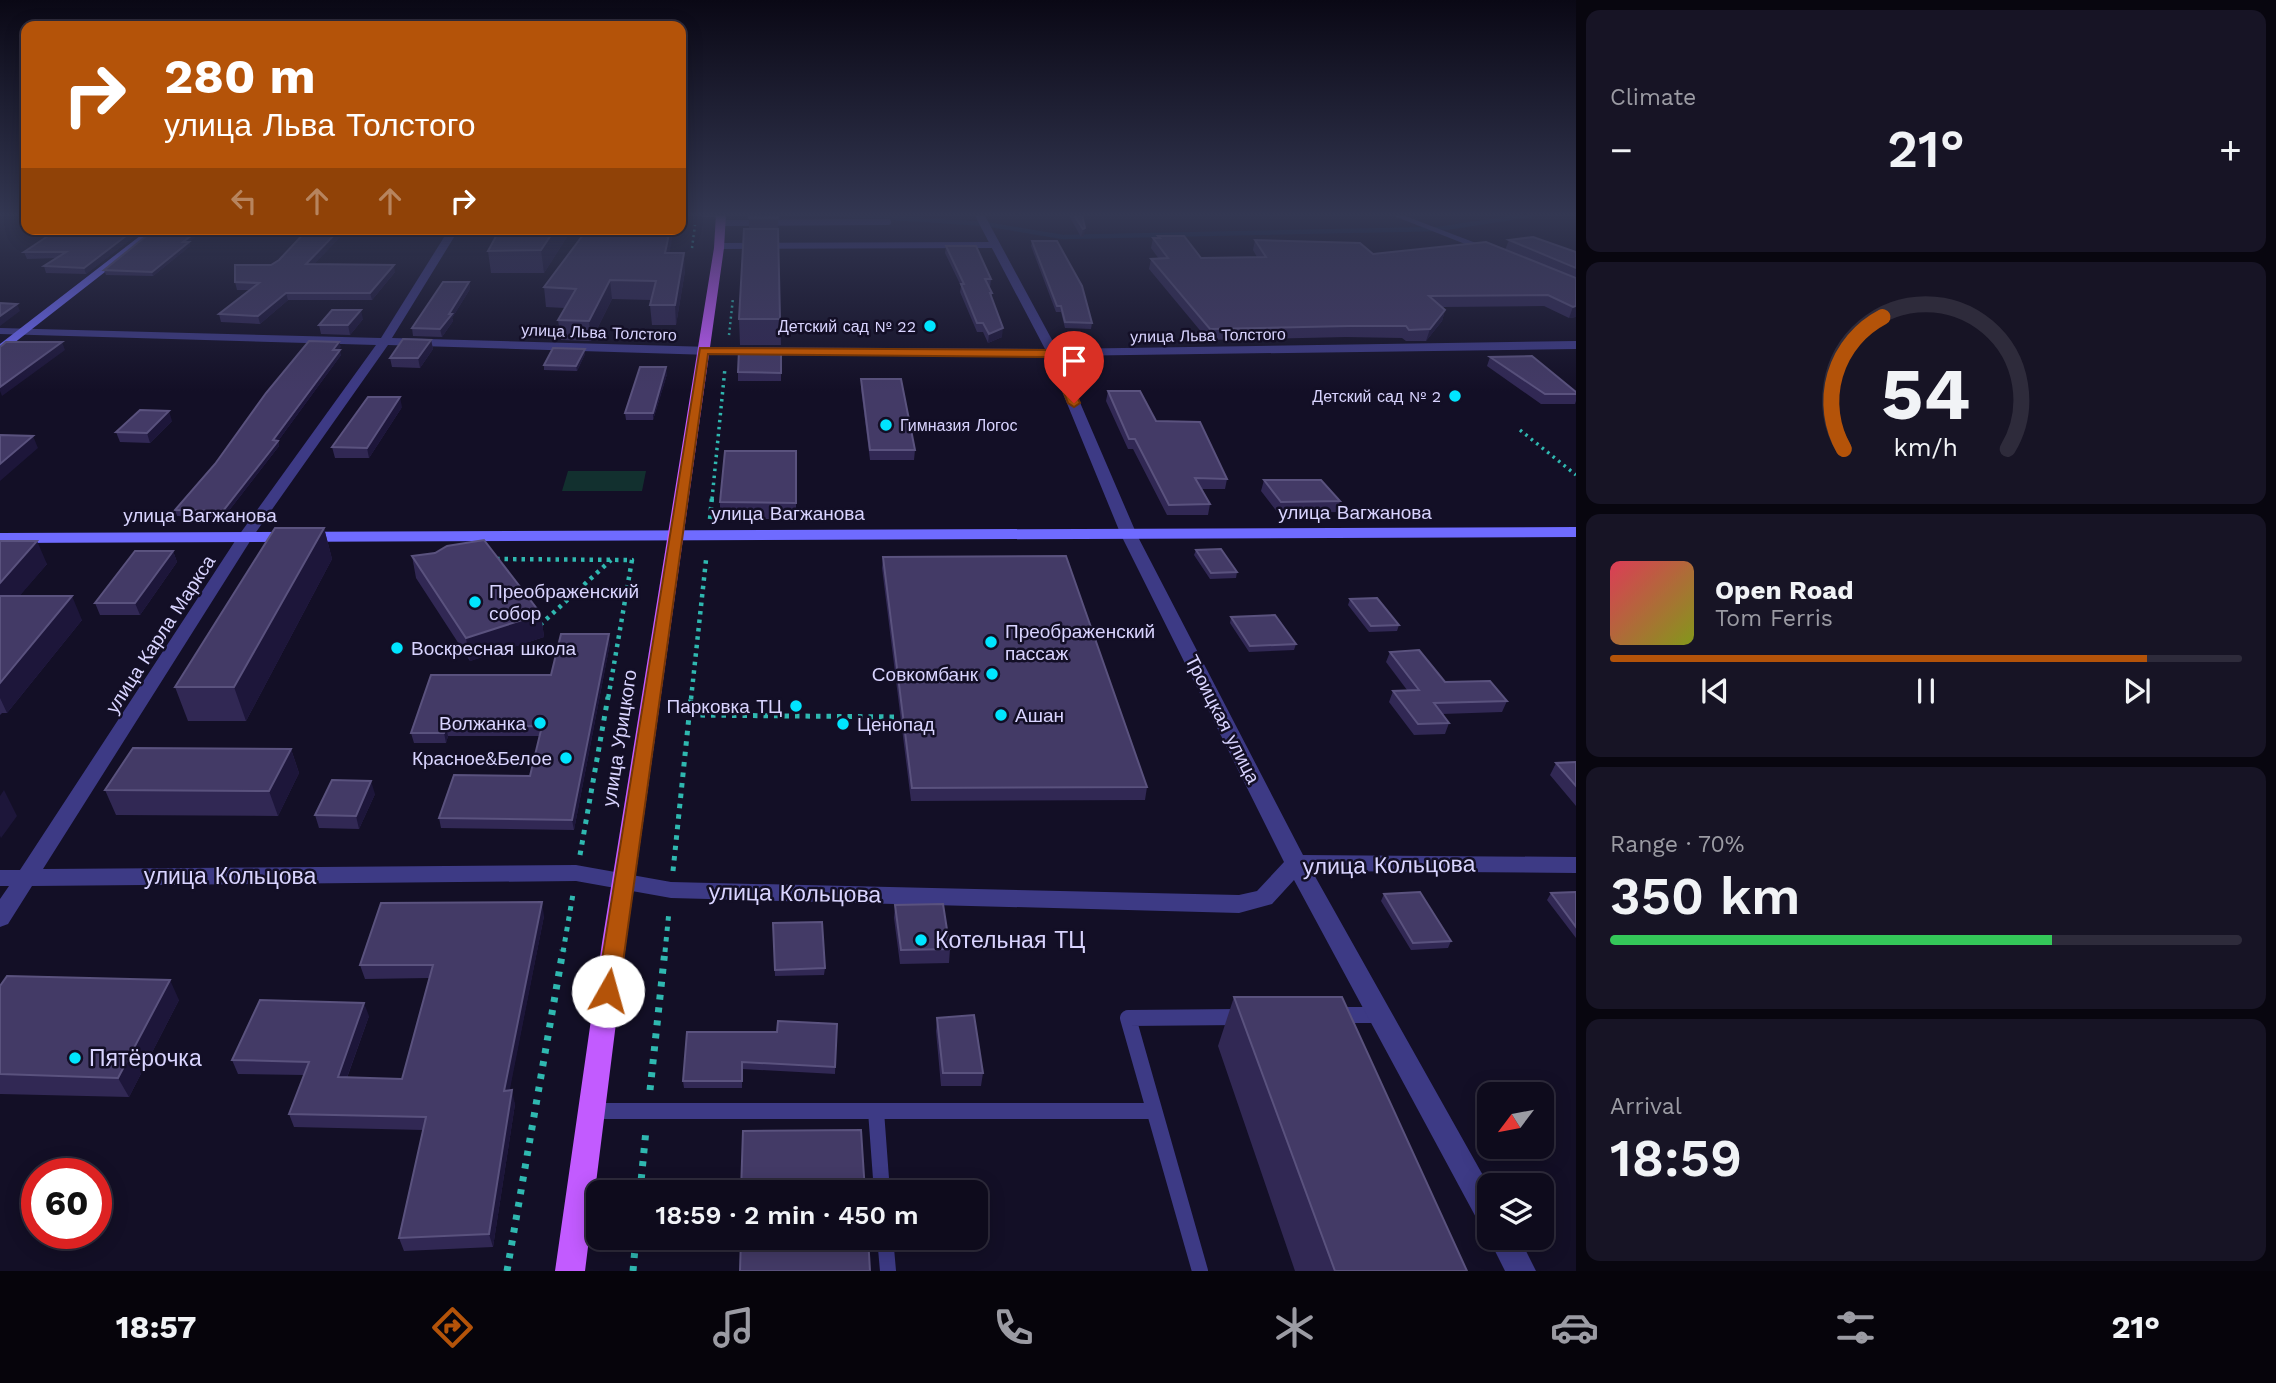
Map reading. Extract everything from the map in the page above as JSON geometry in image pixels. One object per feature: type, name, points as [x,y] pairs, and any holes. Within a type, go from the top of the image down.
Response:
[{"type":"main road","points":[[0,350],[98,273]]},
{"type":"main road","name":"улица Урицкого","points":[[569,1271],[623,882],[715,273]]},
{"type":"main road","name":"улица Вагжанова","points":[[0,538],[1576,531]]},
{"type":"street","name":"улица Карла Маркса","points":[[0,918],[29,878],[247,535],[384,342],[427,273]]},
{"type":"street","name":"Троицкая улица","points":[[1011,273],[1053,354],[1129,535],[1296,863],[1477,1191]]},
{"type":"street","name":"улица Льва Толстого","points":[[0,331],[704,351],[1053,354],[1576,345]]},
{"type":"street","name":"улица Кольцова","points":[[0,878],[576,873],[671,890],[1239,904],[1264,898],[1296,863],[1576,864]]},
{"type":"street","points":[[1510,1250],[1521,1271]]},
{"type":"lane","points":[[1318,1016],[1380,1015]]},
{"type":"lane","points":[[1200,1271],[1128,1018],[1250,1016]]},
{"type":"lane","points":[[593,1111],[1154,1111]]},
{"type":"lane","points":[[876,1111],[881,1180]]},
{"type":"lane","points":[[886,1250],[888,1271]]},
{"type":"path","points":[[1520,430],[1576,475]]},
{"type":"path","points":[[709,527],[712,500]]},
{"type":"path","points":[[494,559],[632,559],[507,1271]]},
{"type":"path","points":[[530,634],[612,559]]},
{"type":"path","points":[[690,715],[900,717]]},
{"type":"path","points":[[633,1271],[635,1250]]},
{"type":"green space","points":[[568,471],[646,471],[642,491],[562,491]]},
{"type":"building","points":[[235,273],[387,273],[370,293],[286,293],[258,316],[219,314],[259,283],[235,282]]},
{"type":"building","points":[[554,273],[680,273],[675,305],[650,305],[656,281],[610,280],[589,321],[558,320],[576,289],[544,287]]},
{"type":"building","points":[[742,273],[779,273],[780,319],[739,319]]},
{"type":"building","points":[[959,273],[988,273],[991,279],[985,279],[1003,328],[989,334],[983,323],[977,323],[961,284],[964,284]]},
{"type":"building","points":[[1044,273],[1075,273],[1082,286],[1092,323],[1065,322],[1061,306],[1057,306]]},
{"type":"building","points":[[1163,273],[1564,273],[1576,278],[1576,306],[1573,307],[1548,295],[1429,296],[1445,310],[1430,329],[1409,330],[1406,326],[1349,326],[1210,329]]},
{"type":"building","points":[[443,282],[469,282],[449,314],[452,314],[440,329],[412,328]]},
{"type":"building","points":[[0,303],[17,304],[0,316]]},
{"type":"building","points":[[332,310],[361,310],[348,325],[319,325]]},
{"type":"building","points":[[403,339],[431,340],[418,358],[390,358]]},
{"type":"building","points":[[309,341],[339,342],[333,350],[340,350],[273,440],[278,441],[223,511],[175,510],[215,464],[266,393]]},
{"type":"building","points":[[6,342],[62,342],[0,387],[0,347]]},
{"type":"building","points":[[553,348],[585,349],[576,366],[544,365]]},
{"type":"building","points":[[739,350],[781,350],[781,373],[738,372]]},
{"type":"building","points":[[1532,356],[1576,394],[1545,394],[1490,357]]},
{"type":"building","points":[[640,367],[666,367],[653,413],[625,413]]},
{"type":"building","name":"Гимназия Логос","points":[[861,379],[901,379],[915,450],[870,450]]},
{"type":"building","points":[[1108,391],[1140,391],[1156,421],[1200,422],[1227,479],[1195,478],[1210,504],[1169,505],[1135,439],[1129,439]]},
{"type":"building","points":[[368,397],[400,397],[367,448],[332,447]]},
{"type":"building","points":[[140,410],[169,411],[147,433],[116,432]]},
{"type":"building","points":[[0,435],[33,436],[0,464]]},
{"type":"building","points":[[725,451],[796,451],[796,503],[720,502]]},
{"type":"building","points":[[1264,480],[1321,480],[1340,501],[1281,502]]},
{"type":"building","points":[[275,528],[324,528],[234,687],[175,687]]},
{"type":"building","name":"Преображенский собор","points":[[484,540],[541,614],[466,638],[412,556],[435,553],[447,546]]},
{"type":"building","points":[[0,541],[37,541],[0,583]]},
{"type":"building","points":[[1221,549],[1237,572],[1211,573],[1196,550]]},
{"type":"building","points":[[135,551],[173,551],[135,603],[95,603]]},
{"type":"building","name":"Преображенский пассаж","points":[[1066,556],[1147,787],[912,788],[883,557]]},
{"type":"building","points":[[0,596],[72,596],[0,683]]},
{"type":"building","points":[[1377,598],[1399,625],[1371,626],[1350,599]]},
{"type":"building","points":[[1275,615],[1296,644],[1250,646],[1231,617]]},
{"type":"building","points":[[561,634],[609,634],[572,820],[439,818],[454,775],[530,776],[542,726],[446,727],[444,733],[411,733],[431,675],[551,675]]},
{"type":"building","points":[[1419,650],[1445,682],[1490,681],[1507,701],[1434,703],[1449,723],[1418,724],[1393,691],[1419,690],[1390,652]]},
{"type":"building","points":[[133,748],[291,749],[269,791],[105,790]]},
{"type":"building","points":[[1576,762],[1576,786],[1556,763]]},
{"type":"building","points":[[332,780],[371,781],[356,816],[315,815]]},
{"type":"building","points":[[1420,892],[1451,941],[1413,943],[1384,894]]},
{"type":"building","points":[[1576,892],[1576,927],[1551,893]]},
{"type":"building","points":[[542,902],[504,1091],[512,1090],[489,1234],[399,1238],[426,1117],[289,1114],[309,1062],[232,1060],[260,1000],[364,1003],[338,1077],[402,1079],[433,965],[360,965],[381,903]]},
{"type":"building","name":"Котельная ТЦ","points":[[943,904],[950,949],[901,950],[895,905]]},
{"type":"building","points":[[822,922],[825,968],[775,970],[773,923]]},
{"type":"building","name":"Пятёрочка","points":[[7,976],[170,980],[118,1078],[0,1074],[0,986]]},
{"type":"building","points":[[1234,997],[1342,997],[1467,1271],[1335,1271]]},
{"type":"building","points":[[974,1015],[983,1073],[943,1073],[937,1018]]},
{"type":"building","points":[[778,1021],[837,1024],[835,1067],[742,1062],[742,1081],[683,1081],[687,1032],[777,1032]]},
{"type":"building","points":[[861,1130],[864,1180],[741,1180],[743,1131]]},
{"type":"building","points":[[741,1250],[869,1250],[870,1271],[740,1271]]},
{"type":"place","name":"Детский сад № 22","points":[[930,326]]},
{"type":"place","name":"Детский сад № 2","points":[[1455,396]]},
{"type":"place","name":"Гимназия Логос","points":[[886,425]]},
{"type":"place","name":"Преображенский собор","points":[[475,602]]},
{"type":"place","name":"Преображенский пассаж","points":[[991,642]]},
{"type":"place","name":"Воскресная школа","points":[[397,648]]},
{"type":"place","name":"Совкомбанк","points":[[992,674]]},
{"type":"place","name":"Парковка ТЦ","points":[[796,706]]},
{"type":"place","name":"Ашан","points":[[1001,715]]},
{"type":"place","name":"Волжанка","points":[[540,723]]},
{"type":"place","name":"Ценопад","points":[[843,724]]},
{"type":"place","name":"Красное&Белое","points":[[566,758]]},
{"type":"place","name":"Котельная ТЦ","points":[[921,940]]},
{"type":"place","name":"Пятёрочка","points":[[75,1058]]},
{"type":"route","points":[[608,991],[704,351],[1053,354],[1074,403]]}]
